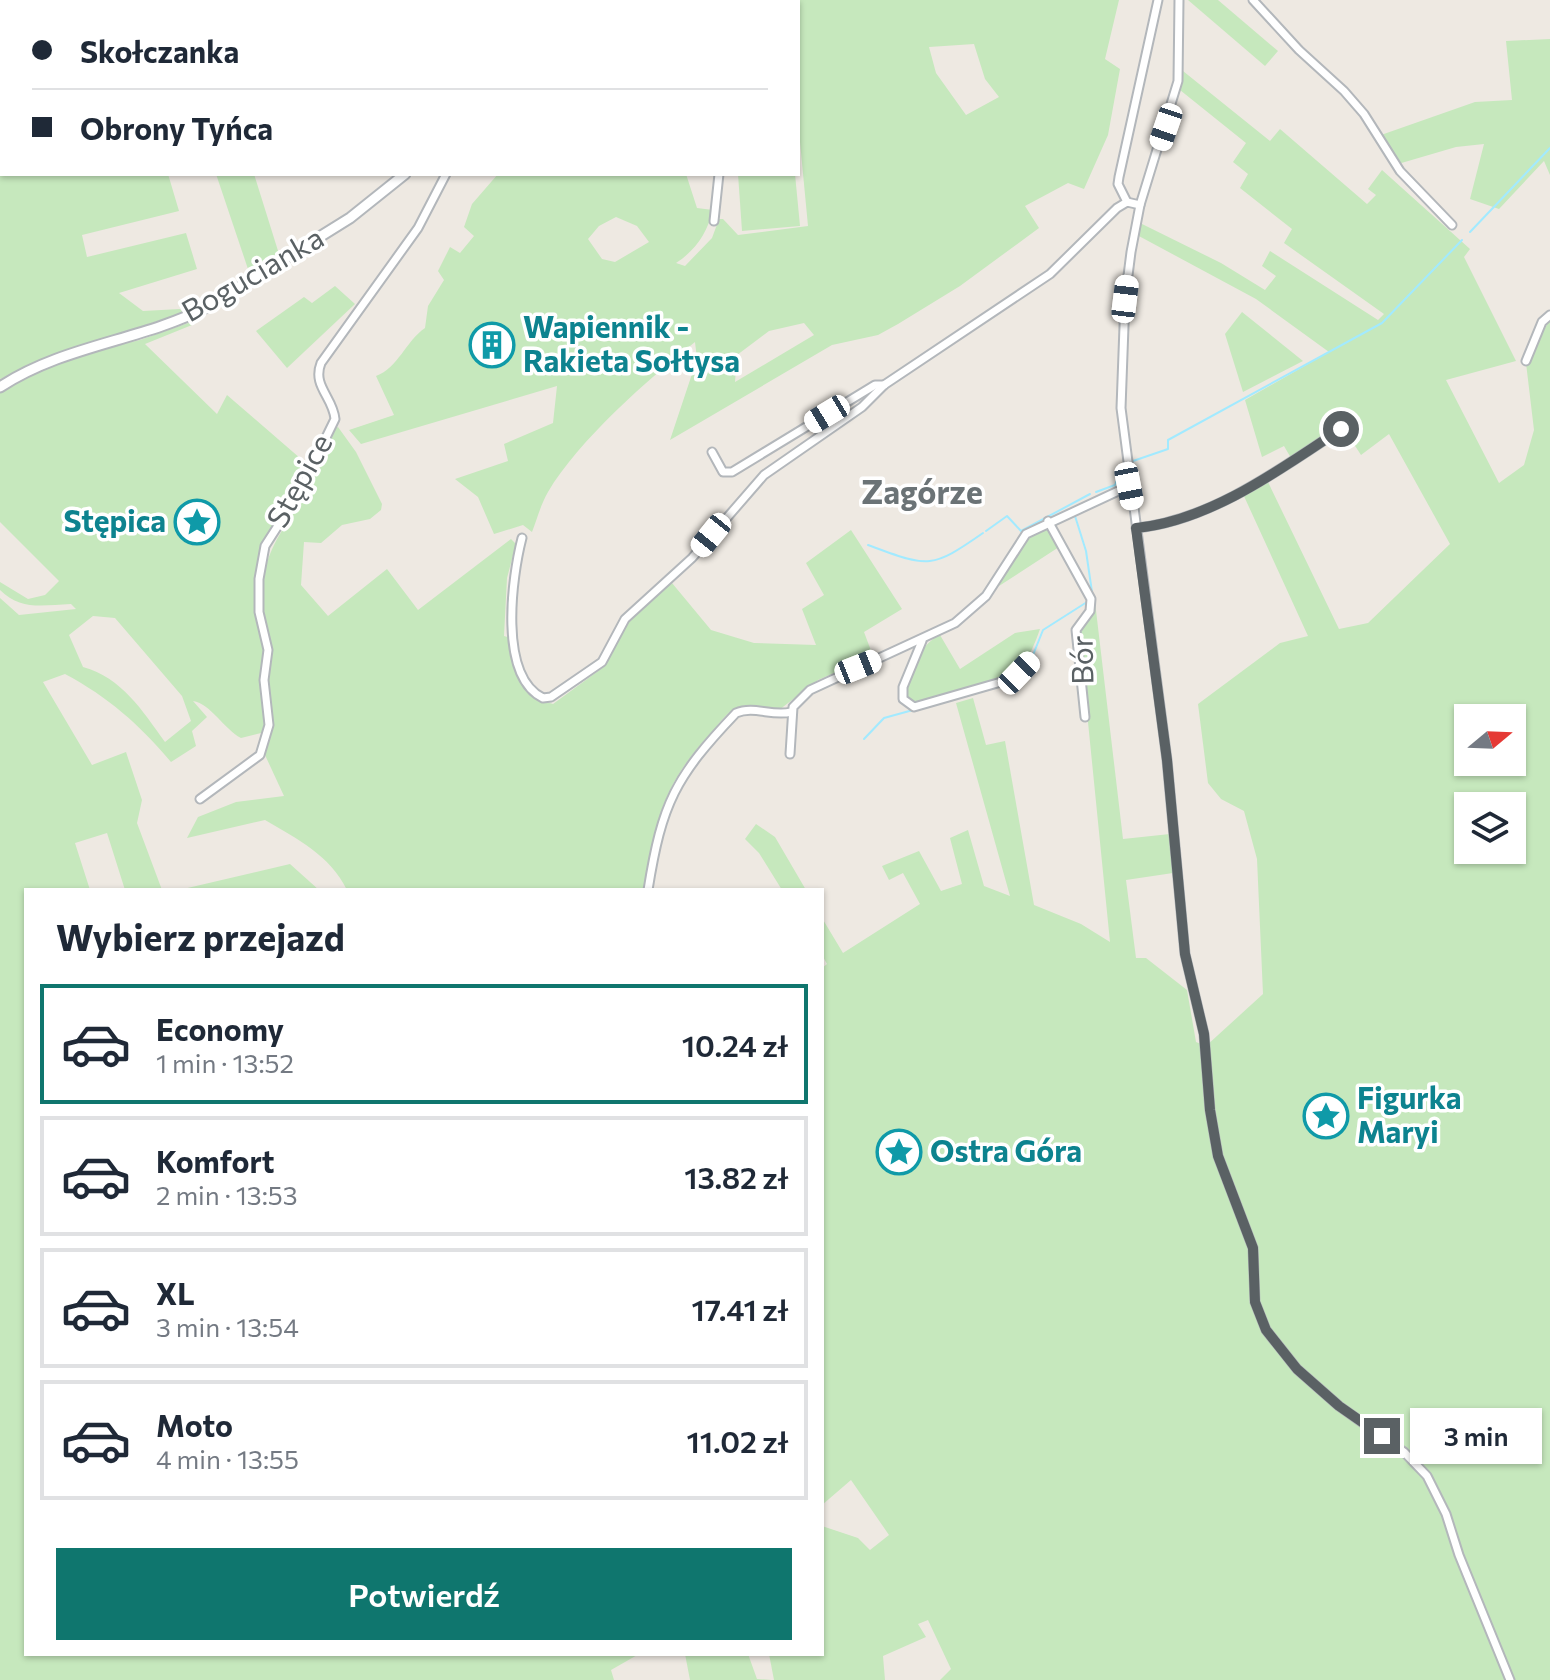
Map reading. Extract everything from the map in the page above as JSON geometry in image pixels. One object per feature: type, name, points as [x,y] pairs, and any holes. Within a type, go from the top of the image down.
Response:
[{"type":"street","points":[[1127,202],[1118,184],[1119,177],[1158,0]]},
{"type":"street","points":[[1179,0],[1178,81],[1140,205],[1125,314],[1121,408],[1167,760],[1185,954],[1204,1034],[1210,1110],[1218,1156],[1253,1248],[1255,1302],[1266,1330],[1297,1369],[1339,1406],[1404,1452],[1427,1476],[1446,1514],[1459,1555],[1510,1680]]},
{"type":"street","points":[[1253,0],[1299,50],[1344,91],[1364,114],[1400,171],[1452,225]]},
{"type":"street","name":"Bogucianka","points":[[0,387],[31,367],[60,356],[187,318],[350,218],[402,176]]},
{"type":"street","name":"Stępice","points":[[200,799],[260,755],[269,725],[264,680],[268,650],[259,612],[259,579],[269,537],[299,493],[335,419],[334,406],[319,382],[321,363],[418,228],[445,176]]},
{"type":"street","points":[[714,221],[719,176]]},
{"type":"street","points":[[1127,202],[1140,205]]},
{"type":"street","points":[[522,538],[511,597],[516,655],[532,690],[543,698],[551,697],[602,662],[626,619],[692,558],[755,483],[790,455],[862,407],[884,385],[1050,274],[1127,202]]},
{"type":"street","points":[[1526,361],[1542,322],[1550,315]]},
{"type":"street","points":[[712,452],[723,472],[732,472],[875,385],[884,385]]},
{"type":"street","points":[[1136,528],[1172,521],[1216,503],[1292,462],[1341,429]]},
{"type":"street","points":[[790,754],[791,712],[800,698],[822,682],[922,641],[973,610],[1001,575],[1026,534],[1048,521],[1129,486]]},
{"type":"street","name":"Bór","points":[[1048,521],[1091,599],[1090,611],[1076,630],[1085,717]]},
{"type":"street","points":[[922,641],[903,687],[903,699],[914,707],[1008,680],[1032,659]]},
{"type":"street","points":[[648,888],[656,837],[682,774],[736,713],[743,710],[778,715],[791,712]]},
{"type":"green space","points":[[800,0],[1119,0],[1105,59],[1120,69],[1108,135],[1084,189],[1068,183],[1025,206],[1039,228],[960,286],[898,324],[878,335],[832,345],[670,440],[697,359],[695,342],[636,392],[577,452],[548,492],[532,532],[523,525],[494,534],[478,497],[455,479],[508,461],[504,444],[553,423],[557,386],[361,444],[349,430],[394,415],[376,376],[390,367],[425,328],[428,306],[444,280],[438,271],[450,247],[460,253],[474,236],[464,227],[472,204],[496,176],[687,176],[697,208],[713,210],[700,240],[676,263],[685,266],[712,238],[719,219],[723,219],[738,235],[808,226],[800,142]],"holes":[[[974,44],[985,79],[999,97],[966,115],[936,73],[929,47]],[[616,217],[637,226],[649,242],[615,262],[602,259],[588,239],[599,226]],[[804,323],[814,335],[735,382],[737,355],[769,331]]]},
{"type":"green space","points":[[1188,0],[1218,0],[1278,51],[1265,66]]},
{"type":"green space","points":[[1550,39],[1550,175],[1544,161],[1499,209],[1470,199],[1484,144],[1456,147],[1398,164],[1381,135],[1475,102],[1512,100],[1506,41]]},
{"type":"green space","points":[[1183,71],[1270,141],[1280,129],[1367,204],[1376,195],[1368,189],[1382,170],[1470,249],[1464,257],[1516,361],[1446,380],[1499,483],[1524,465],[1534,430],[1526,363],[1550,319],[1550,1680],[940,1680],[951,1669],[928,1620],[918,1624],[926,1637],[883,1656],[885,1680],[774,1680],[769,1656],[824,1656],[824,1527],[858,1538],[870,1550],[889,1535],[851,1480],[824,1503],[824,966],[827,964],[824,959],[824,921],[843,953],[920,904],[903,873],[889,880],[882,866],[919,851],[941,891],[962,884],[950,838],[968,830],[984,886],[1010,896],[956,703],[973,698],[986,745],[1005,741],[1034,905],[1081,924],[1110,942],[1079,632],[1091,618],[1095,602],[1123,839],[1170,834],[1173,873],[1126,880],[1136,958],[1146,958],[1187,990],[1196,1042],[1206,1046],[1263,994],[1257,859],[1244,811],[1221,799],[1208,783],[1198,704],[1280,643],[1308,636],[1243,494],[1267,480],[1339,629],[1368,623],[1450,544],[1389,434],[1361,455],[1342,426],[1291,458],[1284,446],[1262,457],[1245,400],[1329,352],[1256,299],[1137,235],[1140,223],[1221,263],[1265,290],[1276,276],[1262,266],[1270,251],[1378,320],[1384,314],[1284,243],[1292,229],[1240,188],[1248,174],[1233,162],[1246,143],[1180,90]]},
{"type":"green space","points":[[0,176],[169,176],[179,211],[82,235],[87,257],[186,233],[197,269],[119,293],[143,311],[180,309],[183,313],[62,352],[0,379]]},
{"type":"green space","points":[[217,176],[255,176],[279,254],[249,272]]},
{"type":"green space","points":[[738,176],[795,176],[800,226],[742,231]]},
{"type":"green space","points":[[335,286],[355,304],[287,368],[256,331],[304,297],[312,303]]},
{"type":"green space","points":[[1242,312],[1303,361],[1243,392],[1225,334]]},
{"type":"green space","points":[[191,322],[192,325],[145,344],[217,414],[227,395],[308,465],[270,532],[257,572],[258,619],[266,649],[271,642],[263,593],[266,565],[289,520],[288,512],[333,429],[338,427],[356,452],[382,504],[381,510],[370,519],[342,525],[321,543],[304,542],[301,585],[328,616],[387,569],[418,610],[511,539],[516,544],[507,578],[504,636],[511,638],[517,665],[534,698],[553,704],[605,666],[625,619],[672,583],[711,630],[754,643],[816,645],[802,609],[824,595],[806,563],[851,530],[902,609],[864,632],[873,656],[818,680],[779,710],[746,706],[736,708],[725,716],[694,752],[671,788],[657,825],[644,888],[346,888],[322,857],[265,820],[187,838],[198,817],[236,802],[284,796],[265,755],[269,742],[261,733],[241,738],[206,707],[193,701],[207,717],[192,731],[196,746],[171,762],[122,712],[81,683],[65,674],[43,682],[92,765],[126,752],[142,800],[137,823],[161,888],[124,888],[107,833],[75,843],[89,888],[24,888],[24,1656],[636,1656],[611,1670],[614,1680],[0,1680],[0,598],[19,615],[76,609],[71,604],[24,604],[0,590],[0,582],[28,599],[45,595],[59,581],[0,522],[0,390],[63,358],[140,340]],"holes":[[[93,616],[115,618],[182,696],[191,721],[165,742],[120,687],[83,667],[69,635]]]},
{"type":"green space","points":[[1046,527],[1059,547],[999,586],[1023,545]]},
{"type":"green space","points":[[1040,629],[1023,664],[1010,675],[970,691],[915,704],[906,697],[915,661],[926,645],[940,635],[960,669],[1015,633]]},
{"type":"green space","points":[[756,824],[775,837],[805,888],[781,888],[759,853],[745,839]]},
{"type":"green space","points":[[290,864],[317,888],[188,888]]},
{"type":"green space","points":[[685,1656],[749,1656],[757,1679],[772,1680],[690,1680]]},
{"type":"waterway","points":[[1470,232],[1550,148]]},
{"type":"waterway","points":[[1133,461],[1168,449],[1168,440],[1382,323],[1462,240]]},
{"type":"waterway","points":[[1096,492],[1115,485],[1123,464]]},
{"type":"waterway","points":[[986,531],[1007,516],[1021,531],[1090,494]]},
{"type":"waterway","points":[[1075,516],[1086,551],[1092,592]]},
{"type":"waterway","points":[[868,545],[904,558],[928,561],[951,554],[983,533]]},
{"type":"waterway","points":[[1033,655],[1043,630],[1087,602]]},
{"type":"waterway","points":[[931,706],[997,687]]},
{"type":"waterway","points":[[864,739],[884,718],[913,710]]},
{"type":"place","name":"Wapiennik - Rakieta Sołtysa","points":[[492,345]]},
{"type":"place","name":"Stępica","points":[[197,522]]},
{"type":"place","name":"Figurka Maryi","points":[[1326,1116]]},
{"type":"place","name":"Ostra Góra","points":[[899,1152]]},
{"type":"district","name":"Zagórze","points":[[922,493]]},
{"type":"route","points":[[1341,429],[1292,462],[1216,503],[1172,521],[1136,528],[1167,760],[1185,954],[1204,1034],[1210,1110],[1218,1156],[1253,1248],[1255,1302],[1266,1330],[1297,1369],[1339,1406],[1382,1436]]}]
